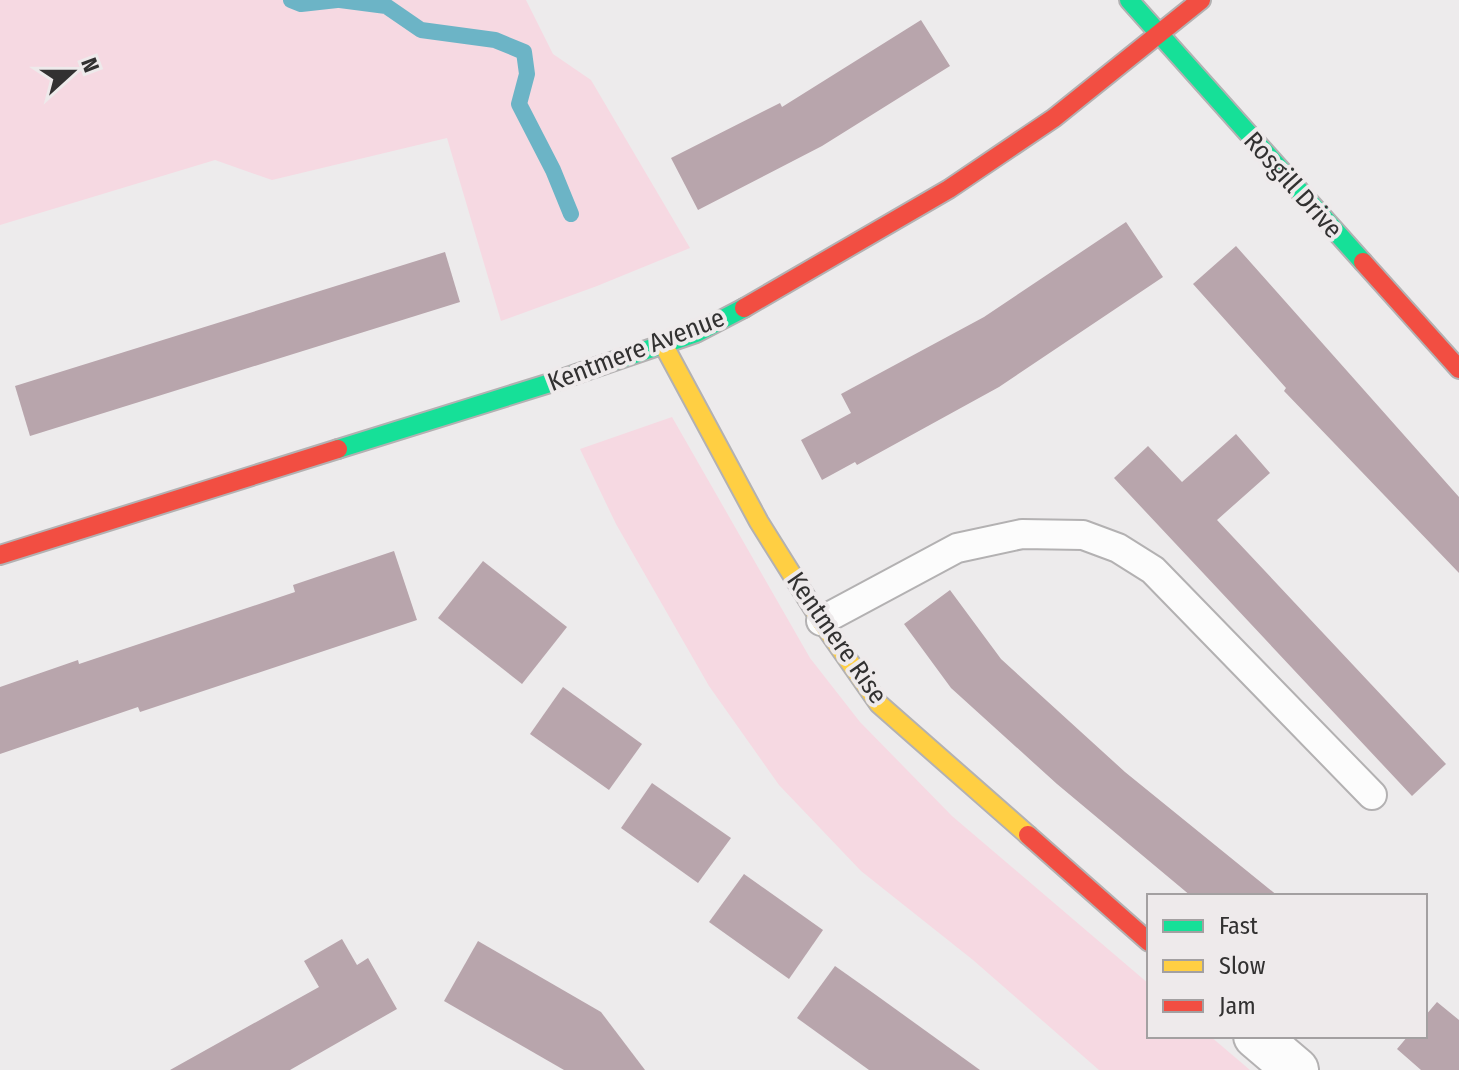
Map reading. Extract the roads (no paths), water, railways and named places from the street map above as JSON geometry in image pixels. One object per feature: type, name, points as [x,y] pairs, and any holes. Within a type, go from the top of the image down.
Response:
[{"type":"street","name":"Rosgill Drive","points":[[1129,0],[1459,369]]},
{"type":"street","name":"Kentmere Avenue","points":[[0,555],[550,383],[696,333],[949,189],[1054,118],[1201,0]]},
{"type":"street","name":"Kentmere Rise","points":[[663,344],[759,522],[821,621],[879,704],[1147,940]]},
{"type":"street","points":[[1258,1038],[1296,1070]]},
{"type":"lane","points":[[821,621],[957,548],[1022,534],[1083,535],[1118,548],[1153,570],[1372,795]]},
{"type":"waterway","points":[[291,0],[301,4],[337,0]]},
{"type":"waterway","points":[[340,0],[386,6],[421,30],[495,40],[524,52],[527,74],[519,104],[553,170],[571,214]]}]
